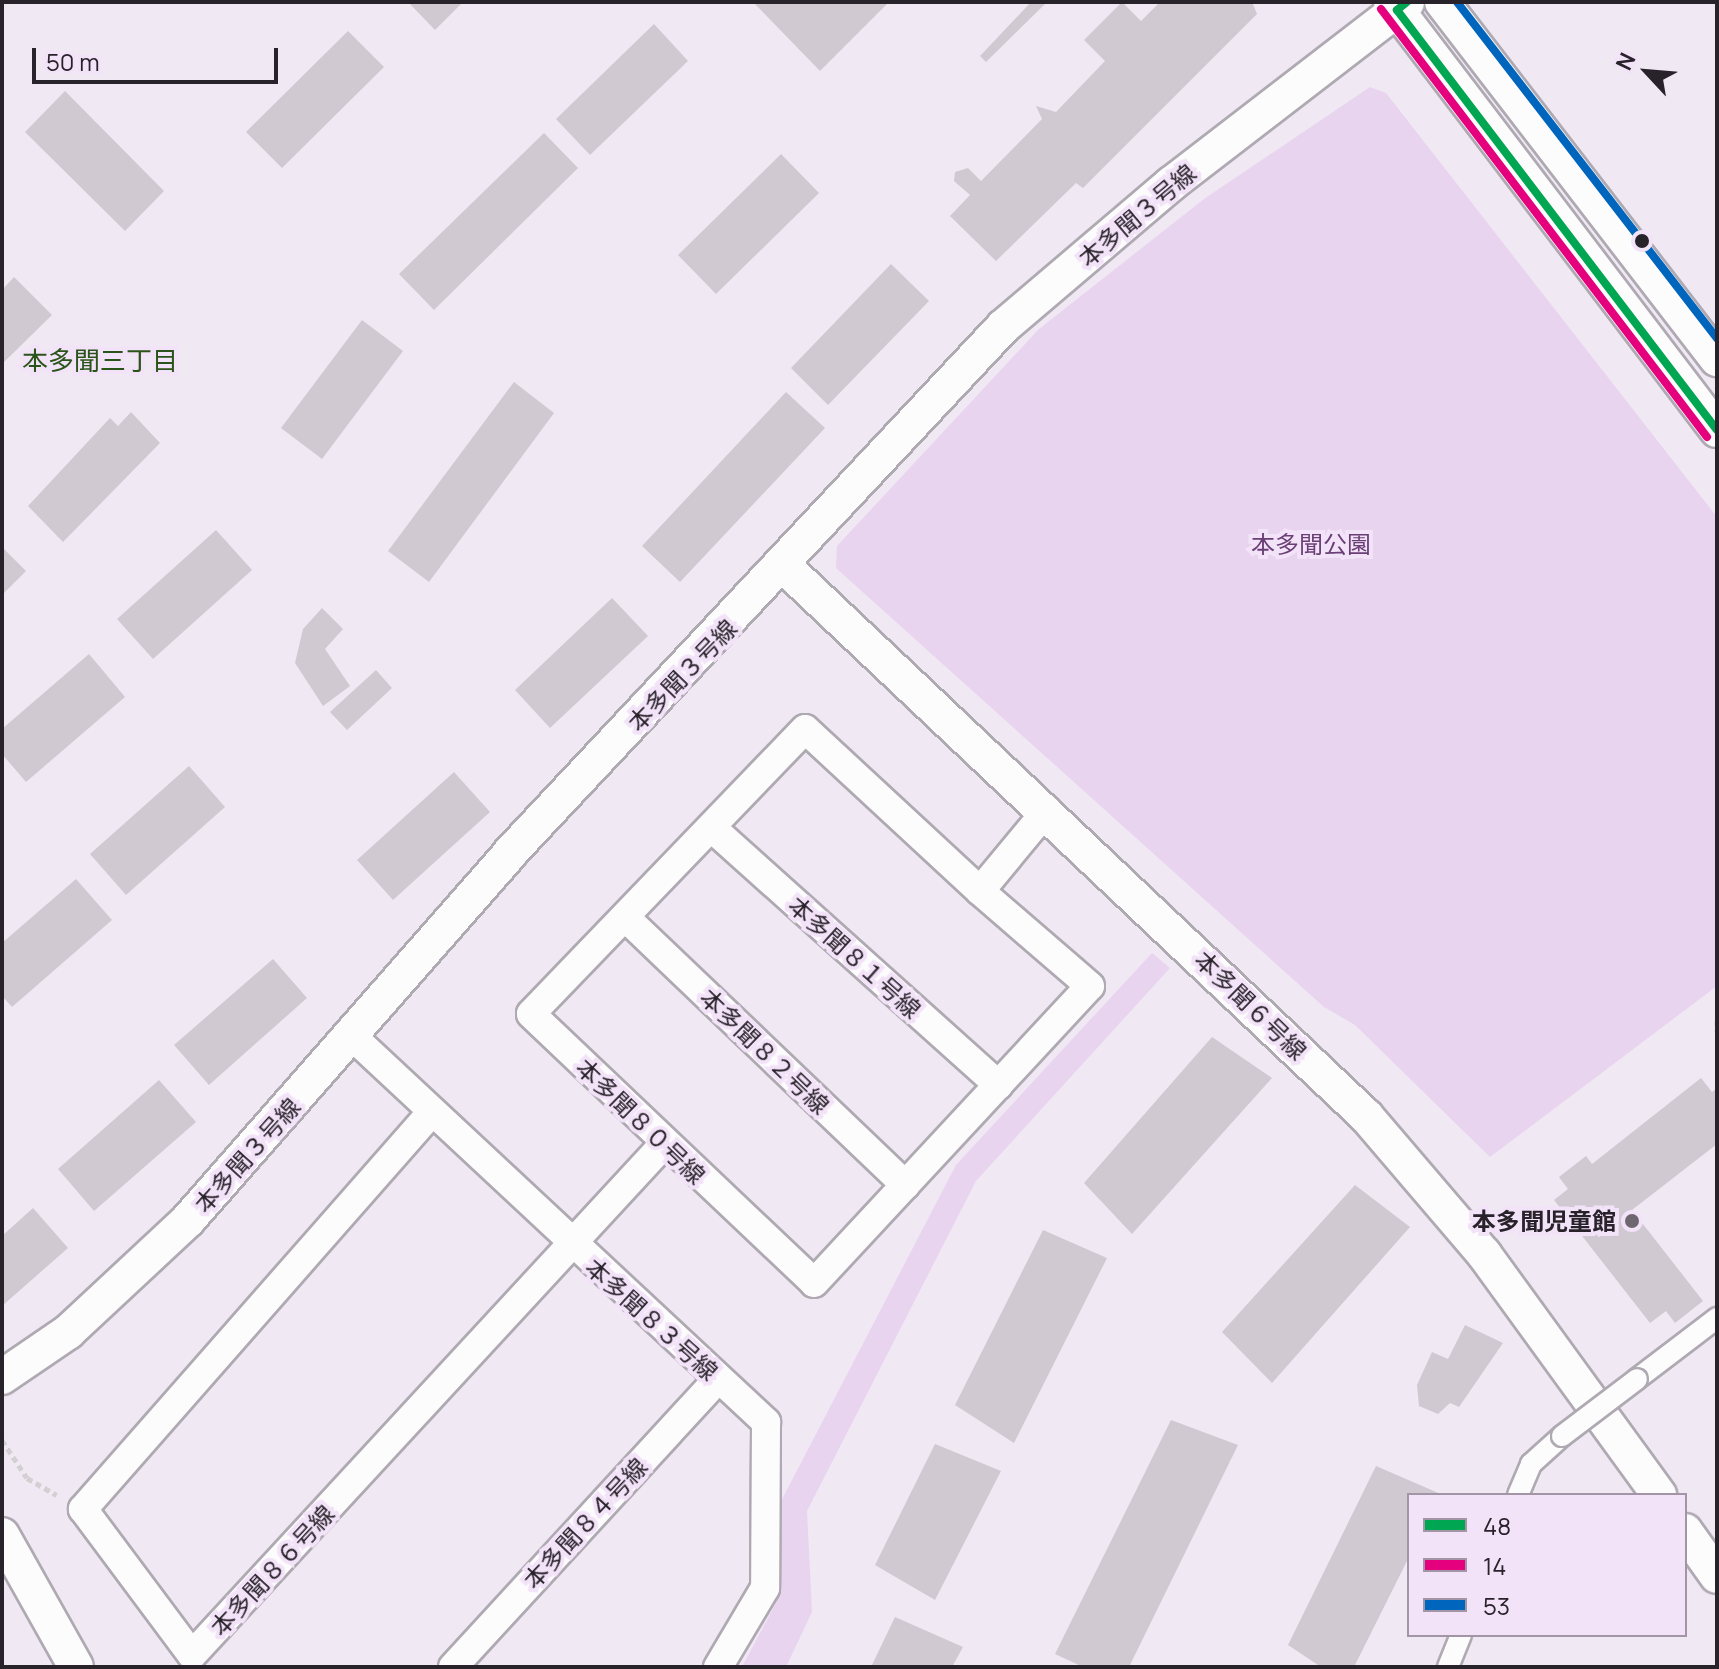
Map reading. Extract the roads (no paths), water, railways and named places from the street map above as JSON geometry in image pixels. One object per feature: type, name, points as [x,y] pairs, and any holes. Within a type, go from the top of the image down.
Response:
[{"type":"street","points":[[1442,2],[1717,359]]},
{"type":"street","points":[[1399,5],[1717,430]]},
{"type":"street","name":"本多聞３号線","points":[[2,1377],[68,1332],[188,1220],[353,1037],[509,854],[785,567],[1003,327],[1171,184],[1399,5]]},
{"type":"street","name":"本多聞６号線","points":[[785,567],[1047,810],[1366,1116],[1442,1200],[1658,1493]]},
{"type":"street","name":"本多聞８０号線","points":[[805,729],[980,891],[1090,986],[814,1283],[663,1145],[531,1014],[805,729]]},
{"type":"street","points":[[980,891],[1047,810]]},
{"type":"street","name":"本多聞８１号線","points":[[712,828],[998,1085]]},
{"type":"street","name":"本多聞８２号線","points":[[625,917],[905,1185]]},
{"type":"street","name":"本多聞８３号線","points":[[353,1037],[574,1249],[766,1422],[765,1588],[718,1667]]},
{"type":"street","name":"本多聞８６号線","points":[[430,1114],[83,1509],[192,1655],[574,1249]]},
{"type":"street","points":[[574,1249],[663,1145]]},
{"type":"street","points":[[1519,1493],[1531,1464],[1562,1436],[1717,1318]]},
{"type":"street","name":"本多聞８４号線","points":[[453,1667],[718,1379]]},
{"type":"street","points":[[1687,1534],[1717,1576]]},
{"type":"street","points":[[2,1535],[76,1667]]},
{"type":"street","points":[[1448,1667],[1460,1637]]},
{"type":"place","name":"本多聞児童館","points":[[1632,1221]]},
{"type":"district","name":"本多聞三丁目","points":[[100,361]]},
{"type":"park label","name":"本多聞公園","points":[[1311,544]]}]
